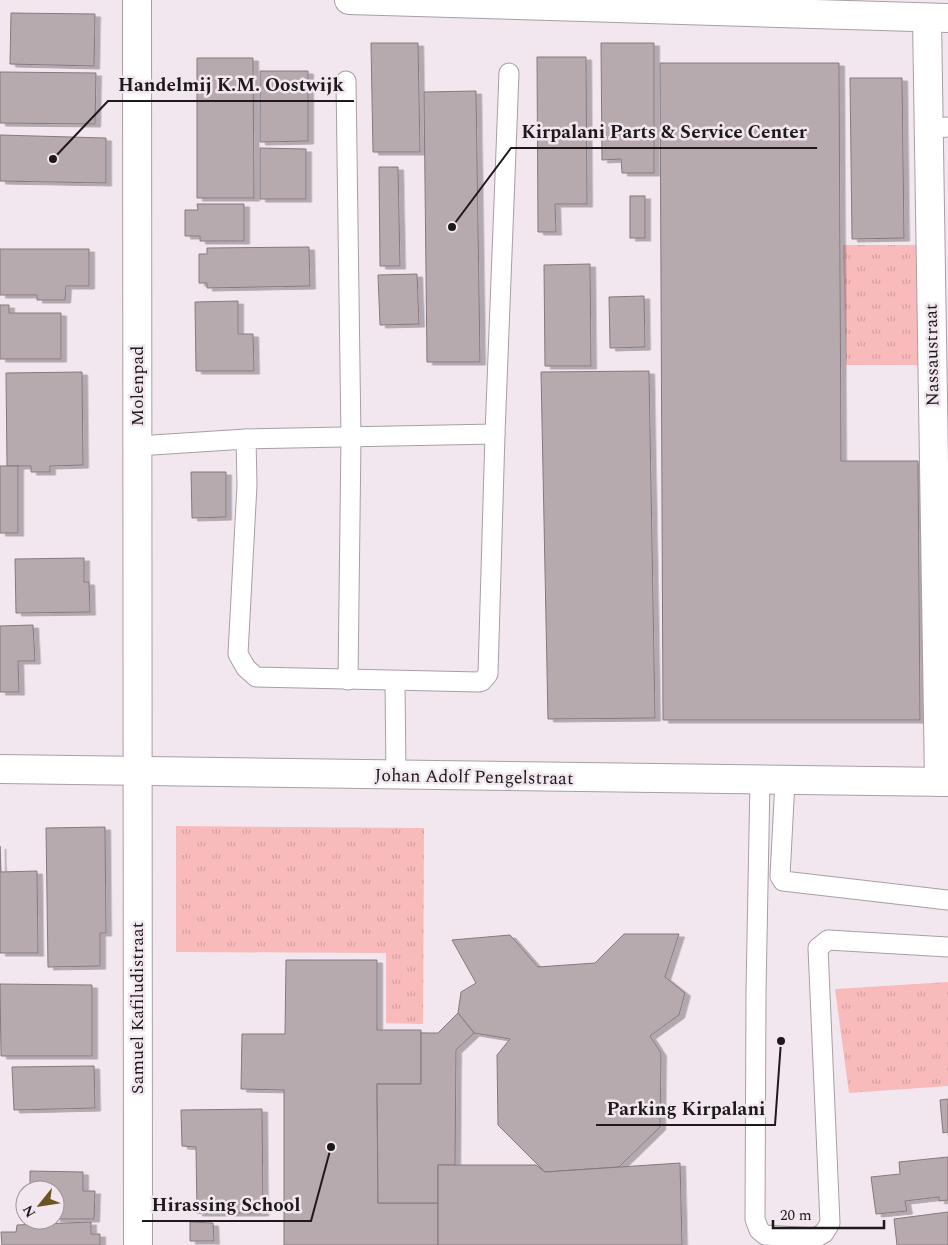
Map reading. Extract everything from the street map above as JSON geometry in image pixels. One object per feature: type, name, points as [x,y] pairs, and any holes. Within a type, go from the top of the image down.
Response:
[{"type":"street","name":"Molenpad","points":[[136,772],[137,0]]},
{"type":"street","points":[[349,0],[937,18]]},
{"type":"street","name":"Nassaustraat","points":[[937,18],[943,782]]},
{"type":"street","name":"Johan Adolf Pengelstraat","points":[[0,769],[396,776],[943,782]]},
{"type":"street","name":"Samuel Kafiludistraat","points":[[136,772],[138,1245]]},
{"type":"lane","points":[[246,439],[247,485],[238,654],[246,668],[256,677],[395,681],[482,681],[488,674],[509,73]]},
{"type":"lane","points":[[346,80],[351,438],[348,680]]},
{"type":"lane","points":[[137,446],[246,439],[495,434]]},
{"type":"lane","points":[[395,681],[396,776]]},
{"type":"lane","points":[[773,781],[780,876],[783,880],[948,900]]},
{"type":"lane","points":[[773,781],[756,982],[755,1219],[761,1233],[765,1235],[815,1238],[824,1233],[830,1224],[818,948],[828,940],[948,947]]},
{"type":"green space","points":[[843,245],[916,245],[919,365],[846,365]]},
{"type":"green space","points":[[176,826],[424,828],[423,1024],[386,1023],[386,953],[176,952]]},
{"type":"green space","points":[[948,982],[948,1086],[849,1093],[835,989]]},
{"type":"building","points":[[11,13],[95,14],[94,66],[10,64]]},
{"type":"building","points":[[371,43],[418,43],[420,152],[373,152]]},
{"type":"building","points":[[601,43],[654,43],[654,173],[622,173],[621,159],[602,160]]},
{"type":"building","points":[[537,57],[586,57],[587,204],[555,204],[556,232],[538,232]]},
{"type":"building","points":[[197,58],[253,58],[254,198],[197,198]]},
{"type":"building","points":[[660,63],[839,63],[841,461],[918,461],[920,720],[663,720]]},
{"type":"building","points":[[260,71],[308,71],[308,141],[260,142]]},
{"type":"building","points":[[0,72],[96,73],[95,124],[0,123]]},
{"type":"building","points":[[850,78],[902,78],[904,238],[852,239]]},
{"type":"building","points":[[476,91],[480,362],[427,362],[424,92]]},
{"type":"building","points":[[0,135],[106,138],[106,183],[0,181]]},
{"type":"building","points":[[260,148],[306,149],[306,199],[260,199]]},
{"type":"building","points":[[379,167],[398,167],[400,266],[380,266]]},
{"type":"building","points":[[630,196],[645,196],[645,238],[630,238]]},
{"type":"building","points":[[197,204],[244,204],[244,241],[200,241],[200,236],[185,236],[185,210],[198,210]]},
{"type":"building","points":[[309,247],[310,286],[207,288],[207,283],[199,283],[199,254],[207,254],[207,248]]},
{"type":"building","points":[[0,249],[89,249],[89,286],[66,286],[65,300],[37,300],[37,295],[0,295]]},
{"type":"building","points":[[590,264],[591,366],[545,366],[544,265]]},
{"type":"building","points":[[417,274],[419,324],[380,325],[378,275]]},
{"type":"building","points":[[644,296],[645,347],[610,348],[609,297]]},
{"type":"building","points":[[238,301],[238,334],[253,334],[254,371],[196,371],[195,302]]},
{"type":"building","points":[[0,305],[9,305],[9,313],[61,313],[61,359],[0,359]]},
{"type":"building","points":[[649,371],[655,718],[548,719],[541,372]]},
{"type":"building","points":[[82,372],[83,465],[50,466],[50,472],[31,472],[31,466],[7,466],[6,373]]},
{"type":"building","points":[[0,466],[18,466],[18,533],[0,533]]},
{"type":"building","points":[[191,472],[226,472],[226,517],[192,518]]},
{"type":"building","points":[[84,558],[84,582],[89,582],[90,612],[16,613],[15,559]]},
{"type":"building","points":[[33,625],[35,661],[18,661],[19,692],[0,692],[0,626]]},
{"type":"building","points":[[105,827],[106,933],[100,933],[100,966],[48,967],[46,828]]},
{"type":"building","points":[[0,846],[1,872],[37,871],[38,953],[0,953]]},
{"type":"building","points":[[624,934],[679,934],[665,977],[685,993],[679,1015],[650,1036],[661,1053],[660,1127],[619,1167],[545,1172],[498,1125],[497,1055],[510,1039],[474,1033],[458,1013],[461,992],[476,983],[452,940],[510,935],[538,967],[595,963]]},
{"type":"building","points":[[286,960],[377,960],[377,1030],[421,1030],[421,1084],[377,1084],[378,1203],[438,1203],[438,1245],[284,1245],[284,1090],[241,1089],[242,1034],[285,1034]]},
{"type":"building","points":[[0,984],[92,985],[92,1056],[1,1056]]},
{"type":"building","points":[[458,1013],[474,1033],[456,1050],[455,1165],[438,1165],[438,1203],[378,1203],[377,1084],[421,1084],[421,1033],[438,1033]]},
{"type":"building","points":[[94,1066],[95,1108],[14,1110],[12,1067]]},
{"type":"building","points":[[948,1099],[948,1132],[943,1133],[940,1100]]},
{"type":"building","points":[[262,1109],[263,1213],[197,1213],[196,1147],[182,1146],[181,1110]]},
{"type":"building","points":[[948,1157],[948,1200],[939,1201],[939,1197],[905,1201],[907,1211],[876,1214],[871,1177],[900,1174],[899,1162]]},
{"type":"building","points":[[680,1163],[682,1245],[438,1245],[438,1165],[536,1165],[545,1172]]},
{"type":"building","points":[[30,1171],[83,1172],[83,1191],[95,1191],[94,1219],[65,1219],[65,1180],[30,1180]]},
{"type":"building","points":[[948,1212],[948,1245],[897,1245],[894,1219]]},
{"type":"building","points":[[91,1222],[91,1234],[100,1234],[100,1245],[2,1245],[1,1232],[16,1232],[16,1230],[65,1230],[65,1223]]},
{"type":"building","points":[[190,1222],[213,1223],[214,1241],[190,1241]]},
{"type":"place","name":"Handelmij K.M. Oostwijk","points":[[53,159]]},
{"type":"place","name":"Kirpalani Parts & Service Center","points":[[452,227]]},
{"type":"place","name":"Parking Kirpalani","points":[[781,1041]]},
{"type":"place","name":"Hirassing School","points":[[331,1147]]}]
